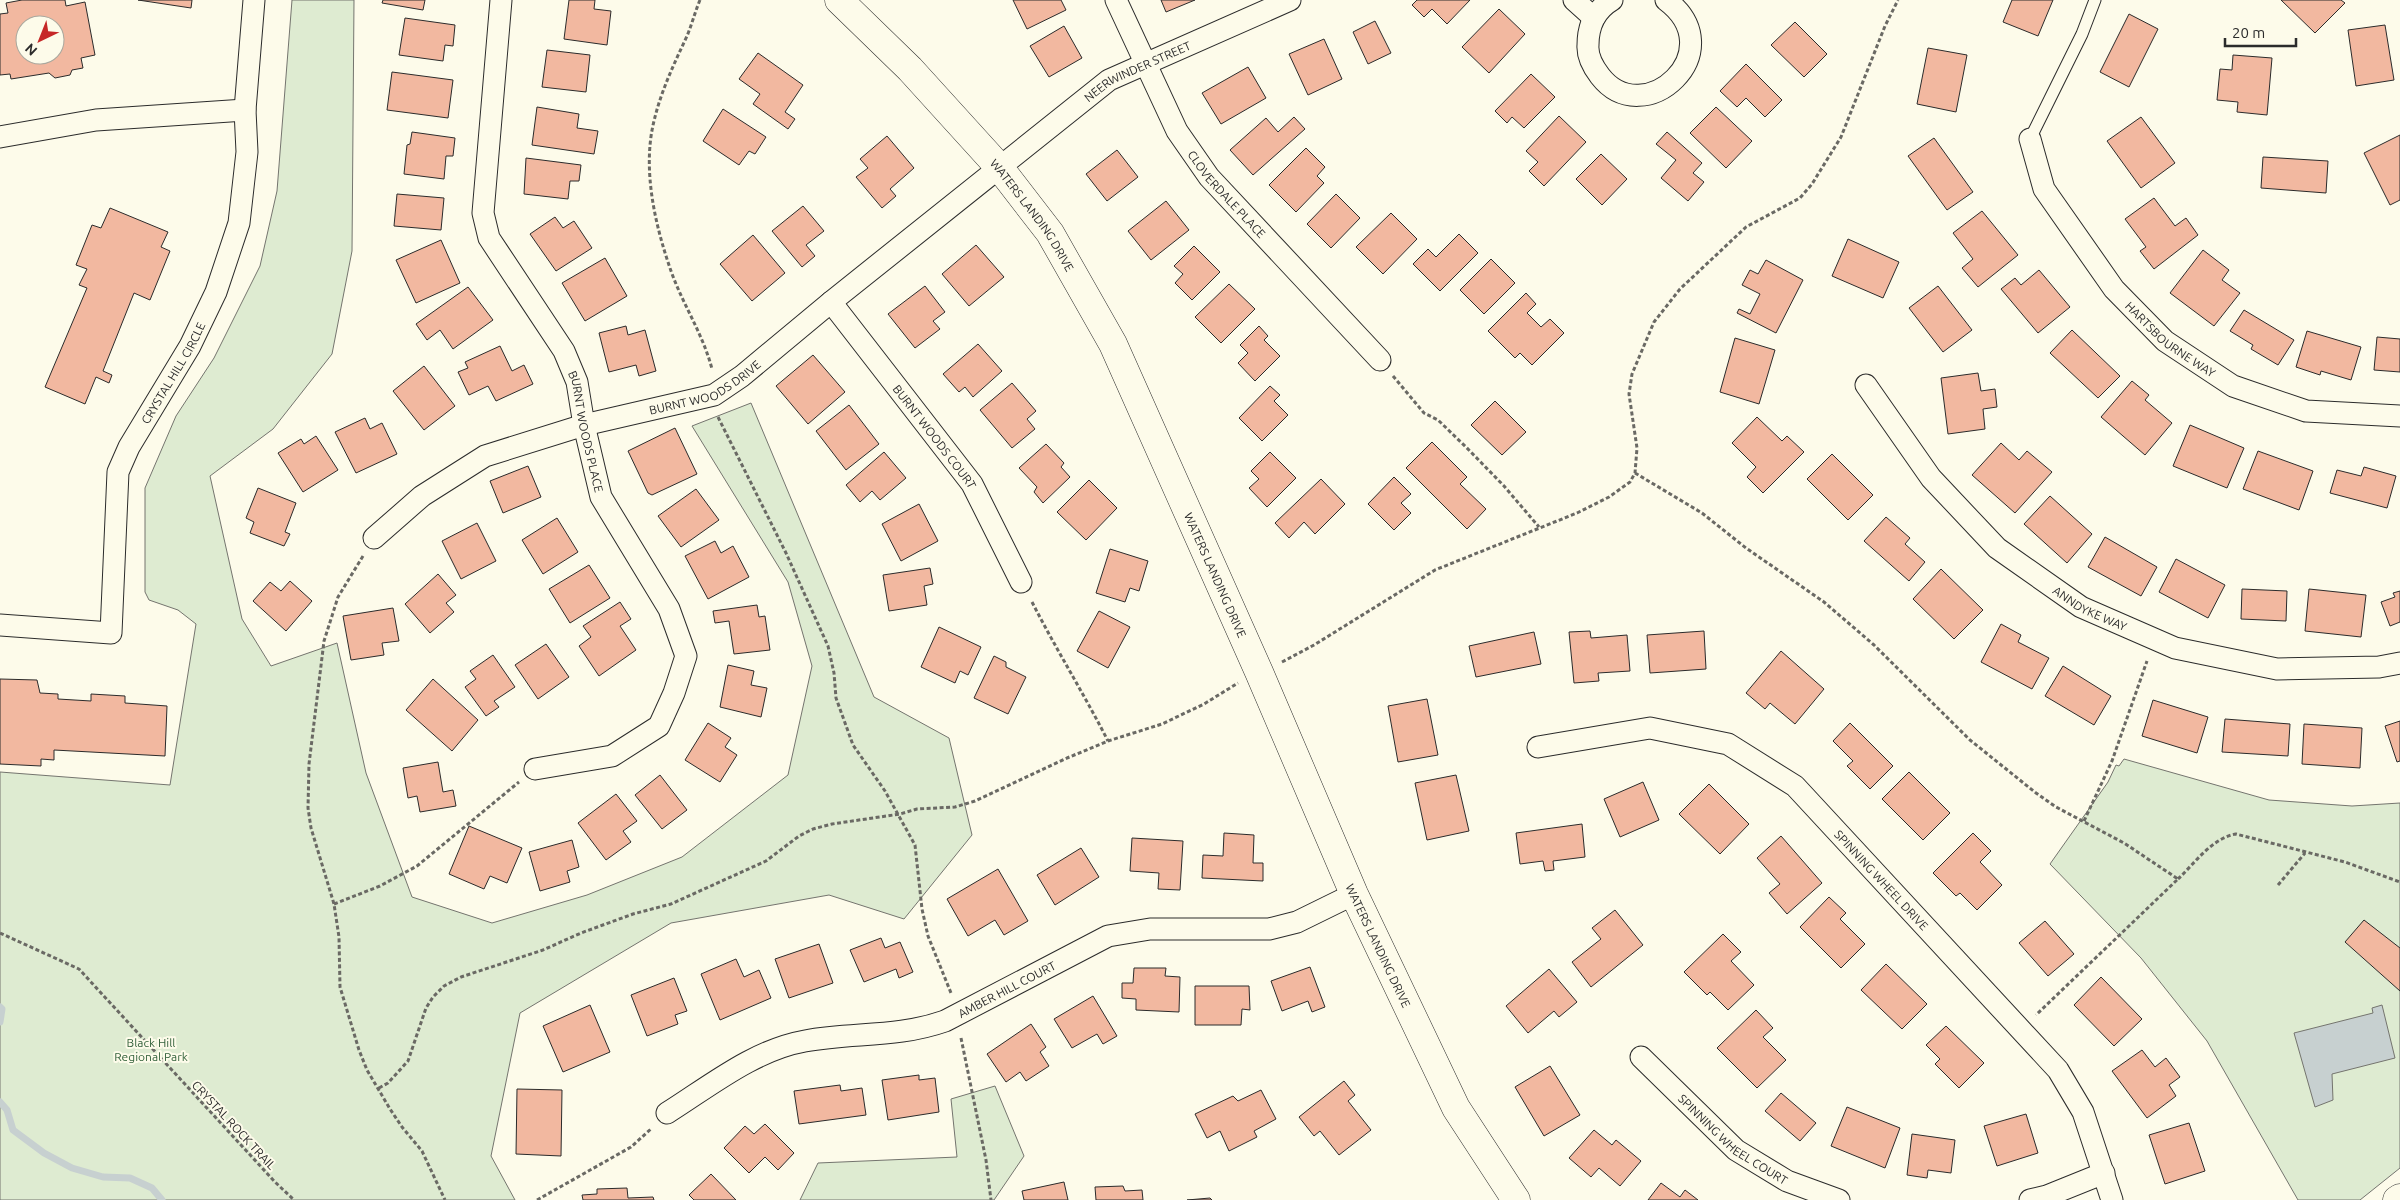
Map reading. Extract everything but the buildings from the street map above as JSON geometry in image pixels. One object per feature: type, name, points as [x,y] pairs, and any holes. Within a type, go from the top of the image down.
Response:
[{"type":"street","name":"CRYSTAL HILL CIRCLE","points":[[0,625],[111,633],[118,472],[130,447],[190,346],[216,292],[239,223],[247,152],[245,110],[254,0]]},
{"type":"street","name":"BURNT WOODS PLACE","points":[[501,0],[483,213],[489,238],[564,350],[577,382],[584,425],[601,497],[669,609],[686,656],[674,693],[659,726],[612,756],[535,769]]},
{"type":"street","name":"WATERS LANDING DRIVE","points":[[839,0],[910,69],[999,167],[1050,233],[1113,344],[1259,672],[1354,894],[1456,1108],[1516,1200]]},
{"type":"street","name":"CLOVERDALE PLACE","points":[[1116,0],[1177,131],[1208,177],[1380,360]]},
{"type":"street","name":"NEERWINDER STREET","points":[[999,167],[1109,80],[1290,0]]},
{"type":"street","points":[[1574,0],[1594,18]]},
{"type":"street","points":[[1612,0],[1604,4],[1594,18],[1588,34],[1588,51],[1593,67],[1603,81],[1618,90],[1634,95],[1651,94],[1666,87],[1679,76],[1688,61],[1690,44],[1688,27],[1680,12],[1666,0]]},
{"type":"street","points":[[0,137],[96,120],[245,110]]},
{"type":"street","name":"HARTSBOURNE WAY","points":[[2030,138],[2044,189],[2114,289],[2165,341],[2233,386],[2306,411],[2400,416]]},
{"type":"street","name":"BURNT WOODS DRIVE","points":[[374,538],[422,496],[485,456],[584,425],[714,395],[742,376],[999,167]]},
{"type":"street","name":"BURNT WOODS COURT","points":[[831,302],[972,484],[1021,582]]},
{"type":"street","name":"ANNDYKE WAY","points":[[1866,385],[1931,478],[1998,548],[2081,607],[2175,648],[2278,669],[2379,667],[2400,663]]},
{"type":"street","name":"SPINNING WHEEL DRIVE","points":[[1538,748],[1650,728],[1728,744],[1795,786],[2058,1070],[2083,1112],[2112,1200]]},
{"type":"street","name":"AMBER HILL COURT","points":[[667,1113],[766,1051],[805,1041],[895,1034],[945,1021],[1108,936],[1150,929],[1269,929],[1297,922],[1354,894]]},
{"type":"street","name":"SPINNING WHEEL COURT","points":[[1641,1057],[1736,1150],[1787,1181],[1838,1200]]},
{"type":"street","points":[[2030,1200],[2046,1196],[2104,1172]]},
{"type":"lane","points":[[2030,138],[2082,34],[2095,0]]},
{"type":"path","points":[[700,0],[660,99],[653,123],[650,171],[653,203],[670,268],[679,291],[705,343],[713,374],[716,414],[786,553],[828,646],[834,673],[836,698],[844,725],[853,745],[900,814],[915,845],[928,936],[952,996]]},
{"type":"path","points":[[379,1088],[388,1083],[408,1061],[426,1008],[433,997],[444,986],[461,977],[543,950],[581,933],[633,914],[671,904],[766,861],[799,836],[813,829],[832,824],[900,814],[917,809],[955,807],[975,801],[1108,741],[1162,724],[1259,672],[1314,646],[1435,570],[1577,513],[1609,497],[1630,482],[1636,474],[1636,448],[1629,394],[1632,374],[1654,322],[1680,289],[1746,227],[1800,198],[1812,184],[1841,136],[1885,26],[1898,0]]},
{"type":"path","points":[[1380,360],[1424,413],[1438,420],[1466,447],[1504,486],[1539,527]]},
{"type":"path","points":[[1636,474],[1702,513],[1746,548],[1824,602],[1874,645],[1970,740],[1995,762],[2056,807],[2140,853],[2178,880]]},
{"type":"path","points":[[374,538],[338,597],[324,641],[309,764],[308,808],[311,828],[334,904],[339,937],[342,993],[358,1050],[367,1070],[402,1127],[422,1151],[445,1200]]},
{"type":"path","points":[[1021,582],[1108,741]]},
{"type":"path","points":[[2084,821],[2112,761],[2155,639]]},
{"type":"path","points":[[334,904],[380,886],[418,866],[535,769]]},
{"type":"path","points":[[2020,1030],[2225,836],[2236,834],[2345,862],[2400,882]]},
{"type":"path","points":[[2278,885],[2305,853]]},
{"type":"path","name":"CRYSTAL ROCK TRAIL","points":[[0,933],[79,969],[294,1200]]},
{"type":"path","points":[[960,1032],[986,1160],[991,1200]]},
{"type":"path","points":[[537,1200],[631,1148],[667,1113]]},
{"type":"green space","name":"Black Hill Regional Park","points":[[292,0],[354,0],[352,251],[332,354],[273,429],[210,476],[242,619],[271,666],[337,643],[366,773],[412,897],[492,923],[587,895],[682,857],[788,775],[812,666],[788,582],[692,426],[751,403],[874,697],[949,738],[972,835],[904,919],[829,895],[671,923],[520,1013],[491,1156],[515,1200],[0,1200],[0,772],[170,785],[196,624],[178,610],[149,600],[145,592],[145,488],[176,416],[214,358],[260,266],[277,191]]},
{"type":"green space","points":[[2124,759],[2269,800],[2352,806],[2400,803],[2400,1168],[2360,1200],[2298,1200],[2207,1041],[2141,958],[2050,864],[2108,782],[2116,765],[2119,766]]},
{"type":"green space","points":[[995,1086],[1024,1156],[994,1200],[800,1200],[818,1163],[957,1157],[951,1099]]},
{"type":"shaded area","points":[[2382,1005],[2395,1058],[2332,1074],[2333,1100],[2315,1107],[2294,1033],[2373,1013],[2372,1008]]},
{"type":"waterway","points":[[0,1007],[2,1009],[0,1022]]},
{"type":"waterway","points":[[0,1102],[7,1110],[13,1130],[44,1153],[72,1168],[103,1177],[130,1178],[152,1188],[162,1200]]}]
